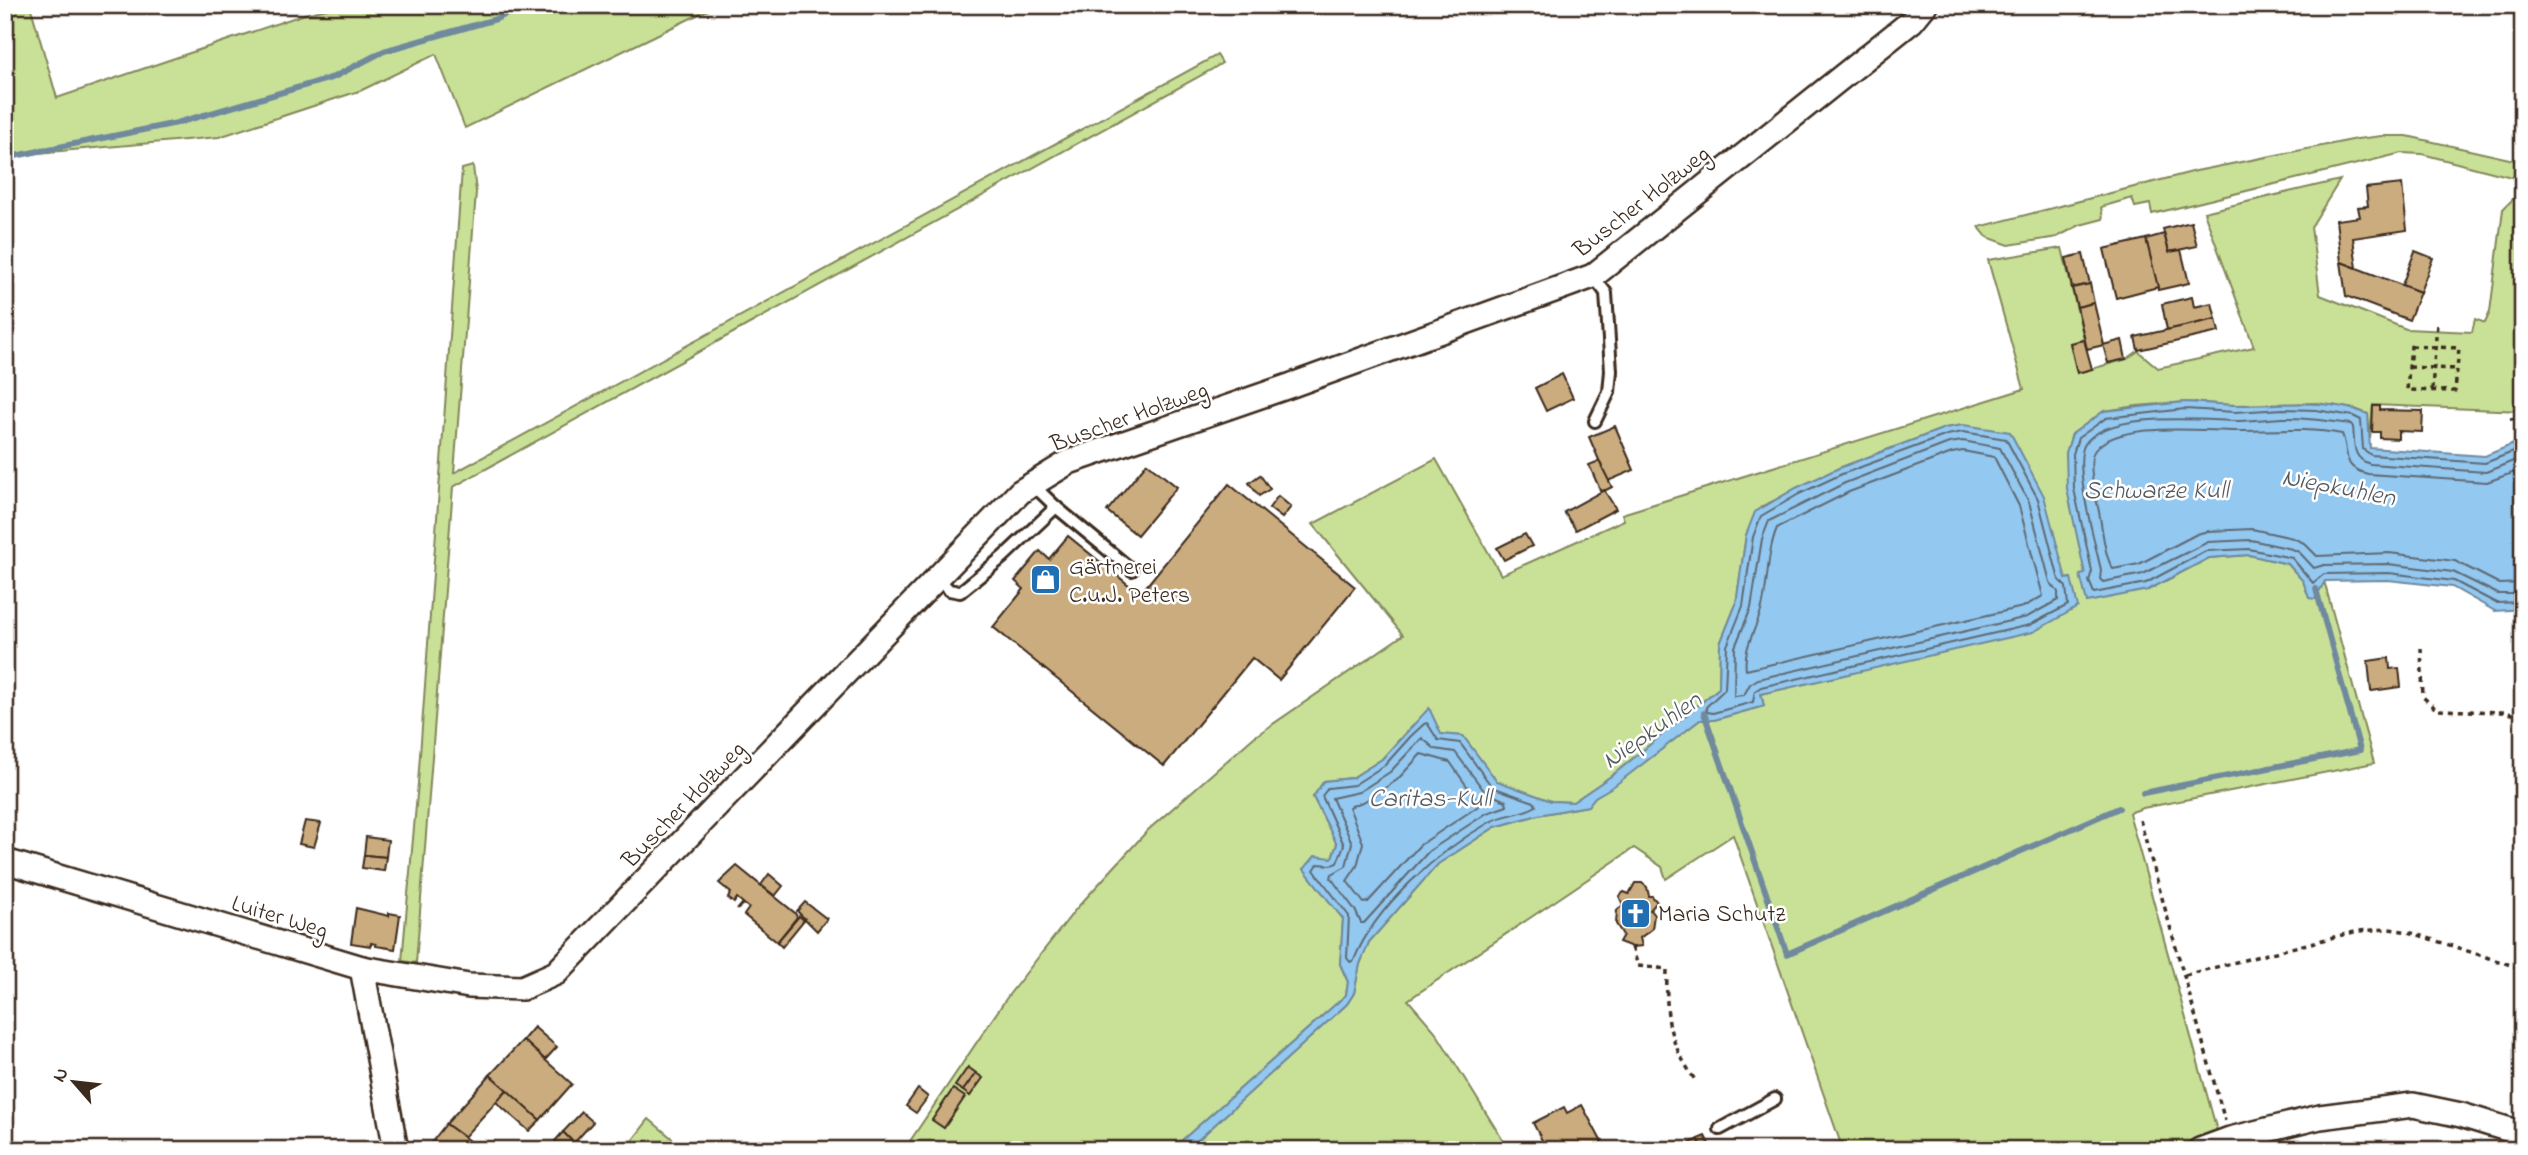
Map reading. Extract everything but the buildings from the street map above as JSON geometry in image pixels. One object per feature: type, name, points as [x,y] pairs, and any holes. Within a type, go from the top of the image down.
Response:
[{"type":"street","name":"Buscher Holzweg","points":[[362,968],[469,986],[522,988],[556,972],[594,936],[1020,492],[1069,462],[1293,385],[1592,276],[1912,21],[1925,5]]},
{"type":"street","name":"Luiter Weg","points":[[5,861],[362,968]]},
{"type":"street","points":[[362,968],[397,1150]]},
{"type":"street","points":[[2200,1150],[2230,1139],[2320,1117],[2413,1105],[2461,1115],[2523,1134]]},
{"type":"lane","points":[[1592,276],[1606,293],[1611,371],[1609,392],[1595,421]]},
{"type":"lane","points":[[1033,485],[1056,508],[1132,570]]},
{"type":"lane","points":[[937,577],[949,590],[960,592],[1056,508]]},
{"type":"lane","points":[[1720,1129],[1774,1099]]},
{"type":"path","points":[[2432,390],[2437,323]]},
{"type":"path","points":[[2411,346],[2459,348],[2455,391],[2407,390],[2409,368],[2411,346]]},
{"type":"path","points":[[2409,368],[2457,369]]},
{"type":"path","points":[[2510,419],[2523,418]]},
{"type":"path","points":[[2421,648],[2423,697],[2437,710],[2502,712],[2523,716]]},
{"type":"path","points":[[2140,820],[2230,1139]]},
{"type":"path","points":[[2185,975],[2358,931],[2389,929],[2409,932],[2523,969]]},
{"type":"path","points":[[1632,947],[1638,966],[1667,970],[1668,1027],[1679,1056],[1697,1083]]},
{"type":"green space","points":[[5,5],[30,5],[57,98],[305,14],[345,5],[718,5],[465,128],[436,54],[362,90],[219,137],[5,156]]},
{"type":"green space","points":[[1217,55],[1222,63],[1211,70],[453,487],[416,963],[402,961],[418,783],[462,169],[473,166],[476,192],[454,473]]},
{"type":"green space","points":[[2382,136],[2407,136],[2523,162],[2523,180],[2422,154],[2402,153],[2152,214],[2150,204],[2135,207],[2132,198],[2101,207],[2103,219],[2080,225],[2057,237],[2009,245],[1987,237],[1979,227],[2196,171]]},
{"type":"green space","points":[[2340,180],[2311,227],[2320,295],[2406,329],[2472,332],[2475,319],[2485,323],[2490,312],[2503,209],[2523,194],[2523,411],[2373,405],[2370,439],[2368,414],[2355,409],[2317,403],[2235,405],[2185,402],[2137,406],[2104,411],[2072,434],[2066,453],[2086,574],[2081,575],[2148,590],[2209,558],[2249,555],[2288,564],[2303,581],[2309,597],[2324,581],[2374,763],[2129,813],[2217,1131],[2169,1150],[1843,1150],[1733,835],[1666,879],[1662,867],[1634,848],[1408,1000],[1435,1031],[1509,1150],[1258,1150],[1251,1142],[1242,1150],[1187,1150],[1347,1004],[1354,993],[1360,964],[1369,942],[1438,864],[1495,827],[1538,815],[1587,806],[1595,797],[1700,720],[1714,720],[1764,706],[1761,694],[1906,660],[2070,578],[2066,579],[1963,425],[1945,428],[1839,468],[1761,507],[1746,535],[1736,604],[1720,644],[1719,688],[1614,774],[1573,802],[1551,801],[1496,781],[1463,736],[1406,732],[1382,759],[1352,778],[1324,781],[1313,797],[1337,844],[1332,858],[1304,869],[1343,919],[1340,964],[1348,982],[1346,995],[1171,1150],[904,1150],[1008,996],[1076,909],[1148,830],[1254,737],[1403,635],[1313,524],[1436,459],[1501,575],[1624,520],[1622,514],[2024,389],[1988,260],[2062,248],[2084,339],[2070,343],[2077,373],[2127,359],[2138,351],[2158,368],[2254,347],[2204,212]]},
{"type":"green space","points":[[649,1119],[686,1150],[625,1150]]},
{"type":"water","name":"Schwarze Kull","points":[[2185,402],[2234,405],[2318,404],[2351,409],[2368,414],[2370,448],[2485,456],[2523,440],[2523,609],[2495,611],[2452,587],[2388,580],[2325,581],[2315,599],[2309,598],[2303,581],[2288,564],[2249,555],[2209,558],[2148,590],[2087,602],[2080,575],[2085,574],[2067,489],[2066,453],[2072,434],[2104,411]]},
{"type":"water","name":"Caritas-Kull","points":[[1963,425],[2010,432],[2044,496],[2066,579],[2071,578],[2078,607],[2033,632],[1761,694],[1764,706],[1714,720],[1700,720],[1614,786],[1595,797],[1588,806],[1538,815],[1495,827],[1438,864],[1369,942],[1360,964],[1354,993],[1347,1004],[1187,1150],[1171,1150],[1346,995],[1348,982],[1340,964],[1343,919],[1304,869],[1315,856],[1332,858],[1337,844],[1313,797],[1324,781],[1352,778],[1382,759],[1429,708],[1441,734],[1463,736],[1497,781],[1551,801],[1573,802],[1614,774],[1719,688],[1720,644],[1736,604],[1746,535],[1755,512],[1796,488],[1839,468],[1945,428]]},
{"type":"waterway","points":[[5,158],[177,123],[334,77],[384,51],[496,19],[526,5]]},
{"type":"waterway","points":[[2143,793],[2360,750],[2316,589]]},
{"type":"waterway","name":"Niepkuhlen","points":[[1704,713],[1787,954],[2119,808]]},
{"type":"place","name":"Gärtnerei C.u.J. Peters","points":[[1046,580]]},
{"type":"place","name":"Maria Schutz","points":[[1635,913]]}]
